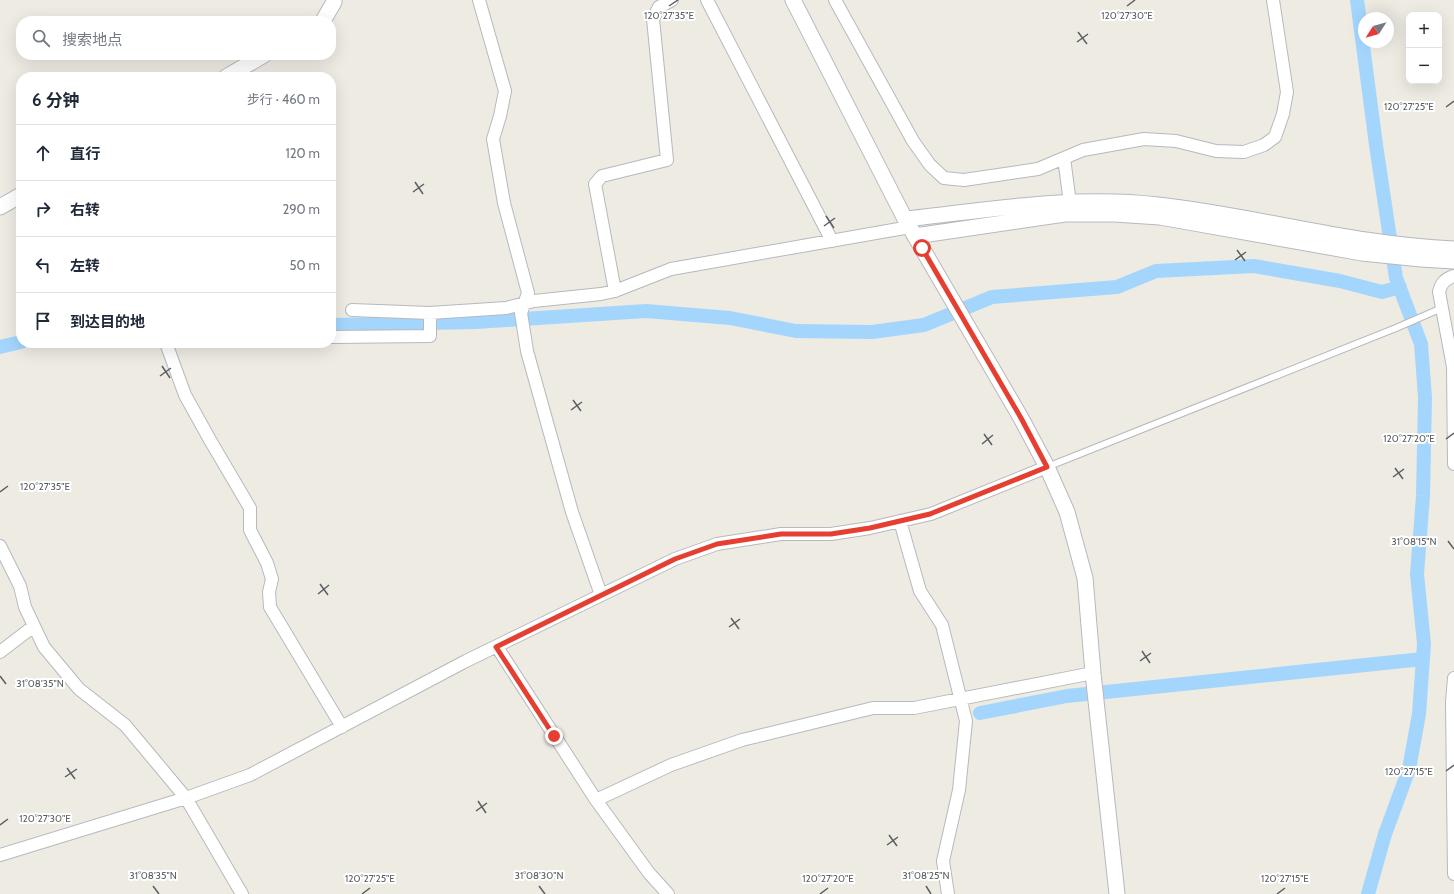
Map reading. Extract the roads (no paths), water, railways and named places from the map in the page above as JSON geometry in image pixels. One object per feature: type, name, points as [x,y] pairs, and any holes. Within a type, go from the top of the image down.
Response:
[{"type":"street","points":[[326,16],[334,0]]},
{"type":"street","points":[[479,0],[505,91],[500,116],[493,139],[504,203],[528,293],[523,308],[527,351],[572,512],[601,595]]},
{"type":"street","points":[[615,291],[595,184],[602,176],[667,160],[653,19],[660,6],[672,0]]},
{"type":"street","points":[[707,0],[832,241]]},
{"type":"street","points":[[792,0],[910,228],[1021,418],[1047,467],[1067,512],[1085,578],[1098,723],[1117,894]]},
{"type":"street","points":[[835,0],[913,141],[930,165],[944,178],[964,180],[1038,169],[1083,150],[1144,139],[1176,141],[1216,151],[1244,152],[1264,145],[1275,136],[1284,114],[1287,92],[1273,0]]},
{"type":"street","points":[[235,72],[255,60]]},
{"type":"street","points":[[1064,158],[1070,203]]},
{"type":"street","points":[[0,207],[16,198]]},
{"type":"street","points":[[352,310],[430,314],[523,308],[615,291],[671,269],[910,228],[1034,204],[1115,202],[1158,205],[1209,212],[1361,246]]},
{"type":"street","points":[[910,228],[1065,214],[1114,214],[1160,217],[1361,246],[1422,253],[1454,261]]},
{"type":"street","points":[[1422,253],[1454,249]]},
{"type":"street","points":[[1454,276],[1447,278],[1441,285],[1438,309],[1453,368],[1454,464]]},
{"type":"street","points":[[336,337],[430,336],[430,314]]},
{"type":"street","points":[[168,348],[185,395],[250,508],[250,530],[267,562],[272,579],[269,592],[270,607],[342,727]]},
{"type":"street","points":[[0,855],[186,798],[250,775],[496,647],[675,559],[717,544],[781,534],[831,534],[870,528],[930,514],[1047,467]]},
{"type":"street","points":[[900,521],[920,591],[942,625],[966,721],[960,790],[943,861],[948,894]]},
{"type":"street","points":[[0,546],[20,586],[25,607],[44,647],[79,690],[125,726],[186,798],[242,894]]},
{"type":"street","points":[[0,652],[34,626]]},
{"type":"street","points":[[496,647],[596,800],[649,874],[668,894]]},
{"type":"street","points":[[596,800],[671,765],[742,740],[873,708],[914,708],[1093,673]]},
{"type":"street","points":[[1454,678],[1452,702],[1454,874]]},
{"type":"lane","points":[[1047,467],[1396,328],[1438,309]]},
{"type":"waterway","points":[[1357,0],[1376,145],[1396,278],[1421,344],[1425,397],[1423,496],[1417,574],[1424,644],[1419,714],[1409,769],[1385,834],[1368,894]]},
{"type":"waterway","points":[[336,325],[476,322],[646,311],[730,318],[796,331],[872,332],[924,325],[992,297],[1117,287],[1156,271],[1254,266],[1340,281],[1382,292],[1400,287]]},
{"type":"waterway","points":[[0,347],[16,343]]},
{"type":"waterway","points":[[980,713],[1067,696],[1423,659]]}]
